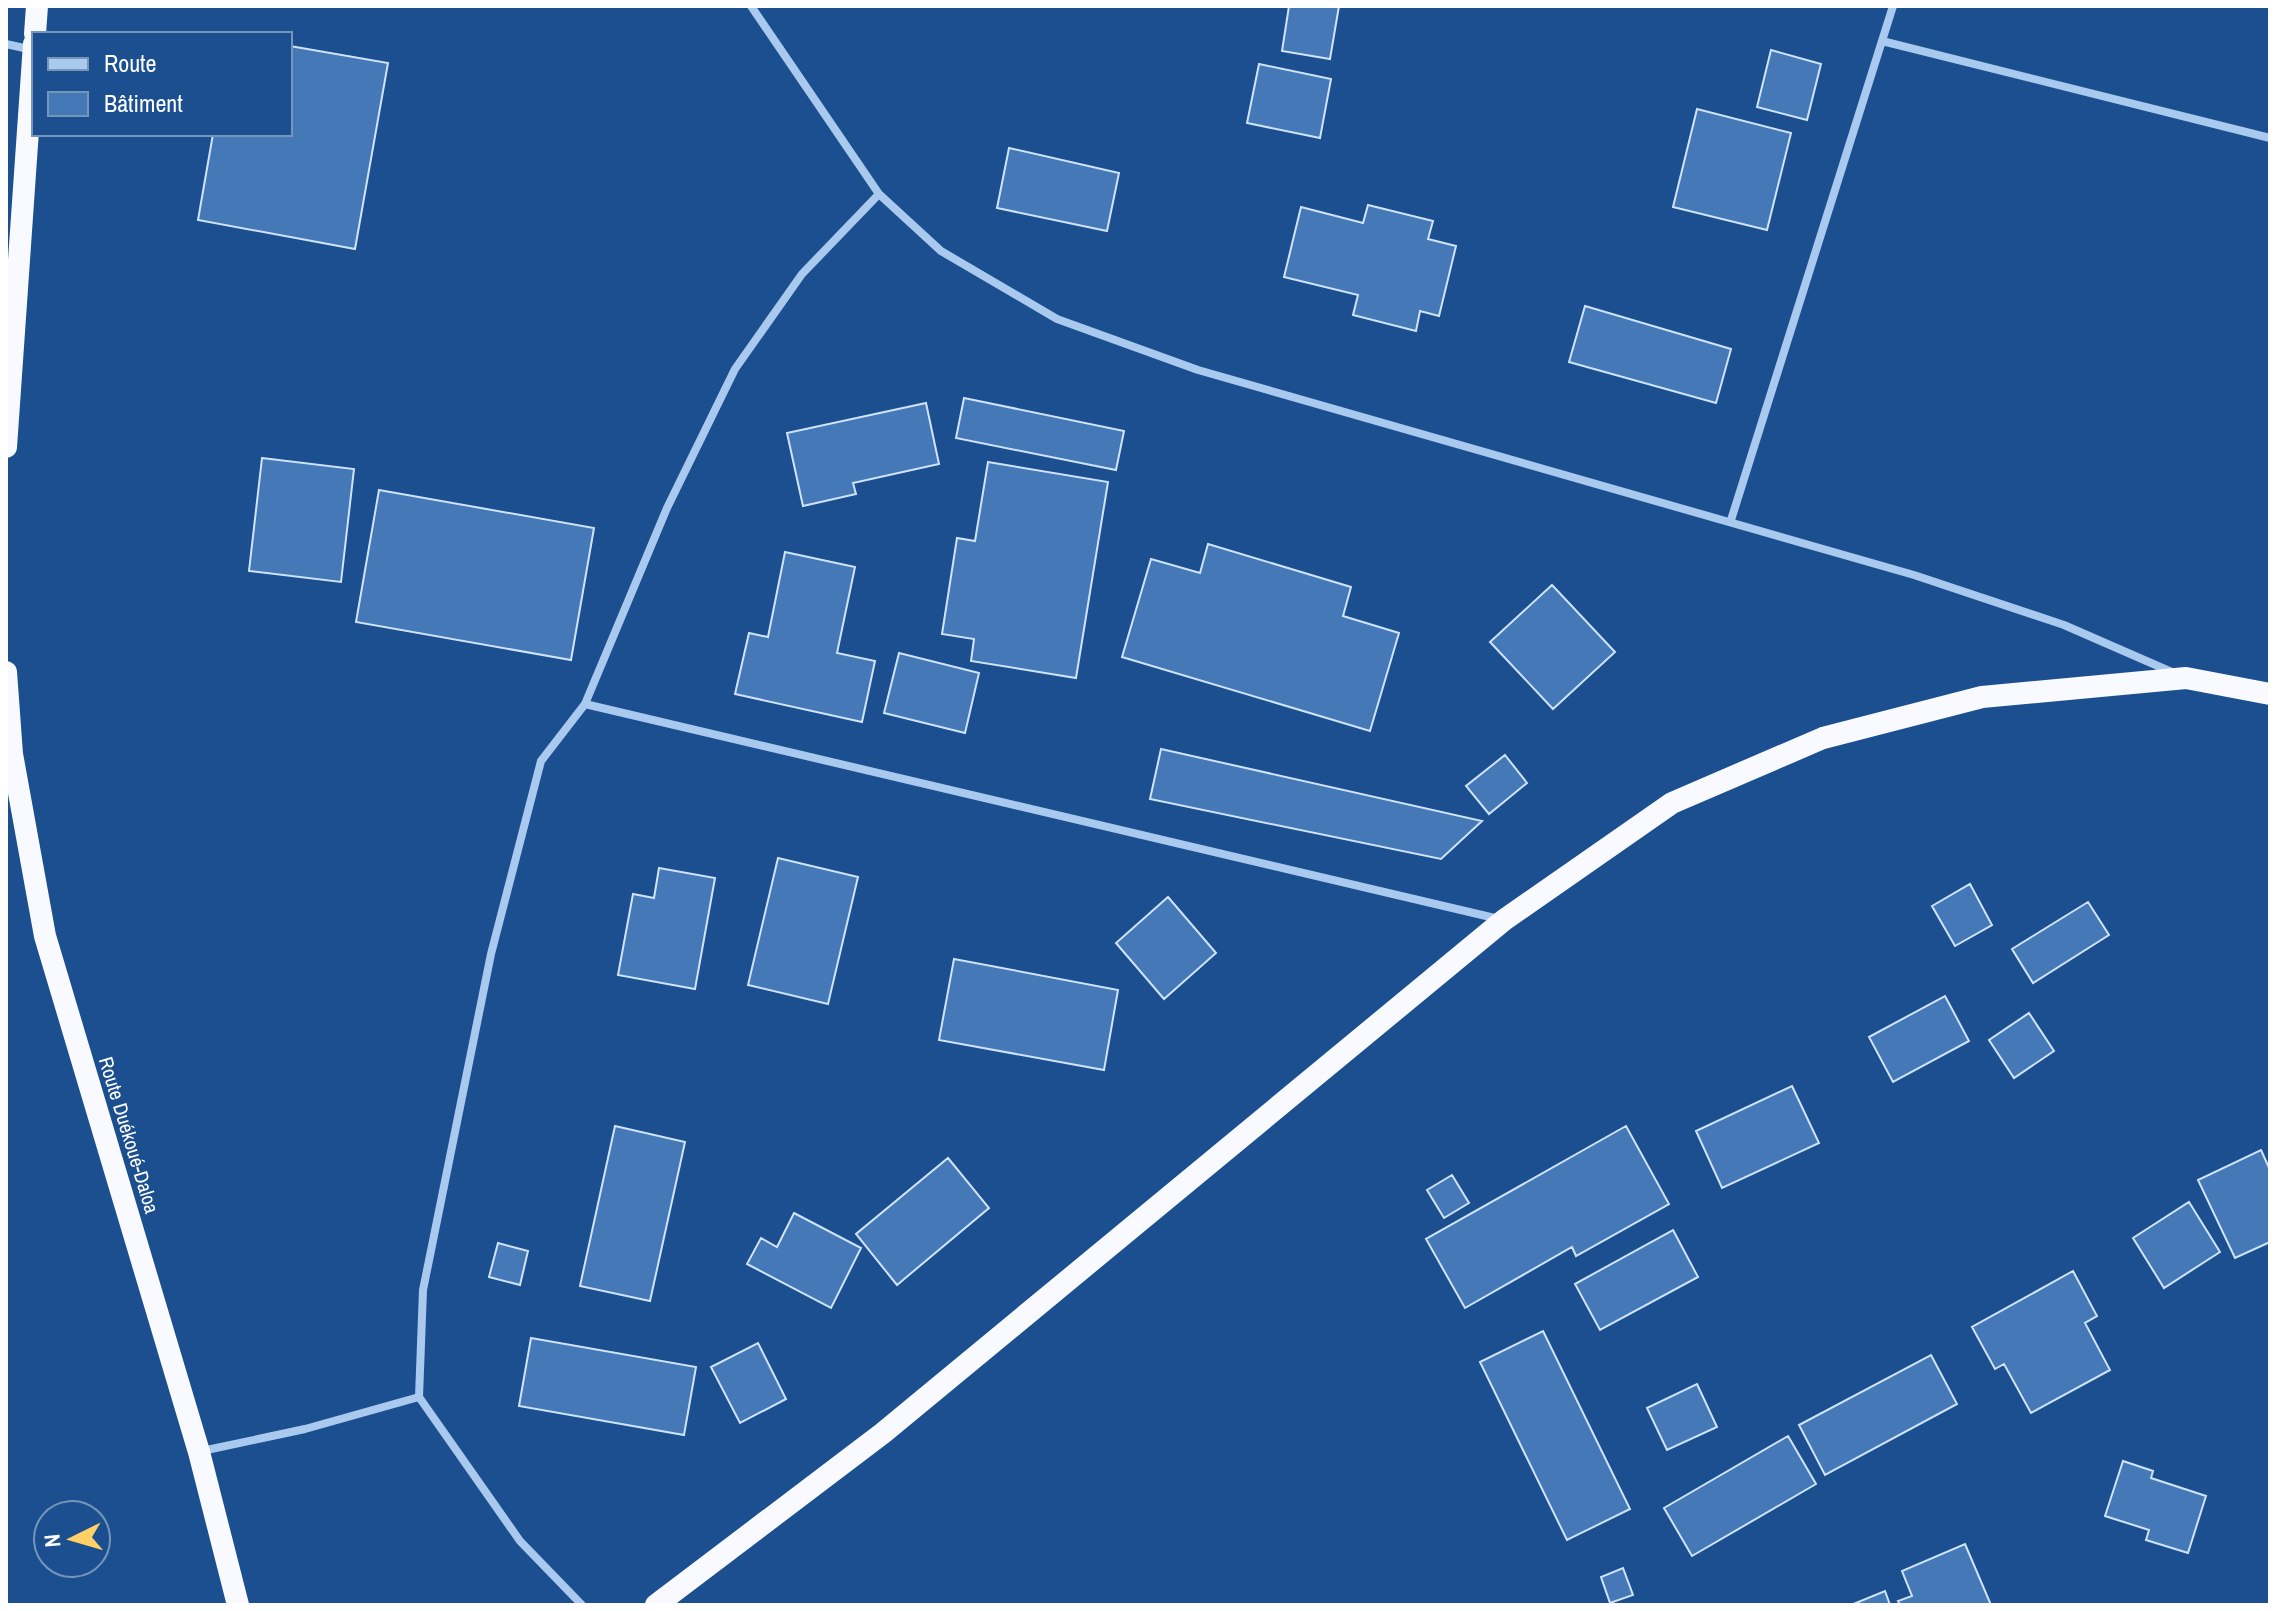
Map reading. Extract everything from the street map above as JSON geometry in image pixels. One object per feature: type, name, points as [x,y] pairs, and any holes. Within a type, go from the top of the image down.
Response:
[{"type":"highway","points":[[35,32],[37,6]]},
{"type":"highway","points":[[6,447],[32,65]]},
{"type":"highway","name":"Route Duékoué-Daloa","points":[[6,672],[12,754],[45,936],[199,1452],[238,1605]]},
{"type":"highway","points":[[656,1605],[883,1433],[1504,920],[1672,803],[1823,738],[1982,697],[2186,678],[2270,694]]},
{"type":"street","points":[[751,6],[879,194],[941,251],[1057,319],[1198,370],[1731,520],[2064,625],[2186,678]]},
{"type":"street","points":[[1731,520],[1893,6]]},
{"type":"street","points":[[1882,41],[2270,138]]},
{"type":"street","points":[[6,44],[32,50]]},
{"type":"street","points":[[582,1605],[520,1541],[419,1397],[423,1290],[491,954],[541,761],[585,704],[667,508],[735,369],[802,274],[879,194]]},
{"type":"street","points":[[585,704],[1504,920]]},
{"type":"street","points":[[199,1452],[305,1429],[419,1397]]},
{"type":"building","points":[[1289,6],[1339,6],[1330,59],[1282,51]]},
{"type":"building","points":[[292,46],[388,63],[355,249],[198,220],[213,136],[292,136]]},
{"type":"building","points":[[1771,50],[1821,64],[1807,120],[1757,107]]},
{"type":"building","points":[[1259,64],[1331,79],[1320,138],[1247,123]]},
{"type":"building","points":[[1697,109],[1791,133],[1767,230],[1673,207]]},
{"type":"building","points":[[1009,148],[1119,173],[1107,231],[997,208]]},
{"type":"building","points":[[1368,205],[1433,221],[1428,239],[1456,246],[1439,316],[1420,311],[1416,331],[1353,315],[1358,295],[1284,277],[1301,207],[1363,223]]},
{"type":"building","points":[[1585,306],[1731,349],[1716,403],[1569,362]]},
{"type":"building","points":[[964,398],[1124,431],[1116,470],[956,438]]},
{"type":"building","points":[[926,403],[939,464],[853,483],[856,494],[803,506],[787,433]]},
{"type":"building","points":[[262,458],[354,469],[341,582],[249,571]]},
{"type":"building","points":[[988,462],[1108,482],[1076,678],[971,661],[974,639],[942,634],[957,538],[975,541]]},
{"type":"building","points":[[379,490],[594,528],[571,660],[356,622]]},
{"type":"building","points":[[1208,544],[1351,587],[1343,616],[1399,633],[1370,731],[1122,657],[1151,559],[1200,573]]},
{"type":"building","points":[[785,552],[855,567],[837,653],[875,661],[862,722],[735,694],[749,633],[768,637]]},
{"type":"building","points":[[1552,585],[1615,652],[1553,709],[1490,642]]},
{"type":"building","points":[[899,653],[979,673],[965,733],[884,713]]},
{"type":"building","points":[[1161,749],[1482,821],[1441,859],[1150,799]]},
{"type":"building","points":[[1505,755],[1527,783],[1489,814],[1466,786]]},
{"type":"building","points":[[778,858],[858,877],[828,1004],[748,985]]},
{"type":"building","points":[[659,868],[715,878],[695,989],[618,975],[633,894],[654,898]]},
{"type":"building","points":[[1970,884],[1992,925],[1955,946],[1932,906]]},
{"type":"building","points":[[1168,897],[1216,953],[1164,999],[1116,943]]},
{"type":"building","points":[[2088,902],[2109,935],[2033,983],[2012,949]]},
{"type":"building","points":[[954,959],[1118,990],[1104,1070],[939,1040]]},
{"type":"building","points":[[1945,996],[1969,1041],[1893,1082],[1869,1037]]},
{"type":"building","points":[[2029,1013],[2054,1051],[2014,1078],[1989,1040]]},
{"type":"building","points":[[1792,1086],[1819,1143],[1722,1188],[1696,1131]]},
{"type":"building","points":[[615,1126],[685,1142],[650,1301],[580,1286]]},
{"type":"building","points":[[1626,1126],[1669,1204],[1576,1256],[1572,1247],[1465,1308],[1426,1239]]},
{"type":"building","points":[[2261,1150],[2270,1170],[2270,1242],[2235,1258],[2198,1180]]},
{"type":"building","points":[[948,1158],[989,1208],[897,1285],[856,1234]]},
{"type":"building","points":[[1452,1175],[1469,1203],[1444,1218],[1427,1190]]},
{"type":"building","points":[[2189,1202],[2220,1252],[2164,1288],[2133,1238]]},
{"type":"building","points":[[794,1213],[861,1248],[831,1308],[747,1264],[761,1238],[777,1247]]},
{"type":"building","points":[[1673,1230],[1698,1277],[1600,1330],[1575,1284]]},
{"type":"building","points":[[498,1243],[528,1251],[520,1285],[489,1277]]},
{"type":"building","points":[[2073,1271],[2097,1316],[2085,1323],[2110,1370],[2031,1413],[2004,1364],[1995,1369],[1972,1327]]},
{"type":"building","points":[[1543,1331],[1630,1509],[1567,1540],[1480,1362]]},
{"type":"building","points":[[531,1338],[696,1367],[684,1435],[519,1406]]},
{"type":"building","points":[[758,1343],[786,1399],[740,1423],[711,1367]]},
{"type":"building","points":[[1931,1355],[1957,1404],[1825,1475],[1799,1425]]},
{"type":"building","points":[[1697,1384],[1717,1427],[1667,1450],[1647,1408]]},
{"type":"building","points":[[1788,1436],[1816,1484],[1692,1556],[1664,1508]]},
{"type":"building","points":[[2123,1461],[2153,1471],[2151,1478],[2206,1496],[2188,1553],[2146,1540],[2149,1530],[2105,1516]]},
{"type":"building","points":[[1965,1544],[1991,1605],[1900,1605],[1898,1601],[1912,1596],[1902,1571]]},
{"type":"building","points":[[1623,1568],[1633,1595],[1610,1603],[1601,1577]]},
{"type":"building","points":[[1885,1591],[1890,1605],[1851,1605]]}]
